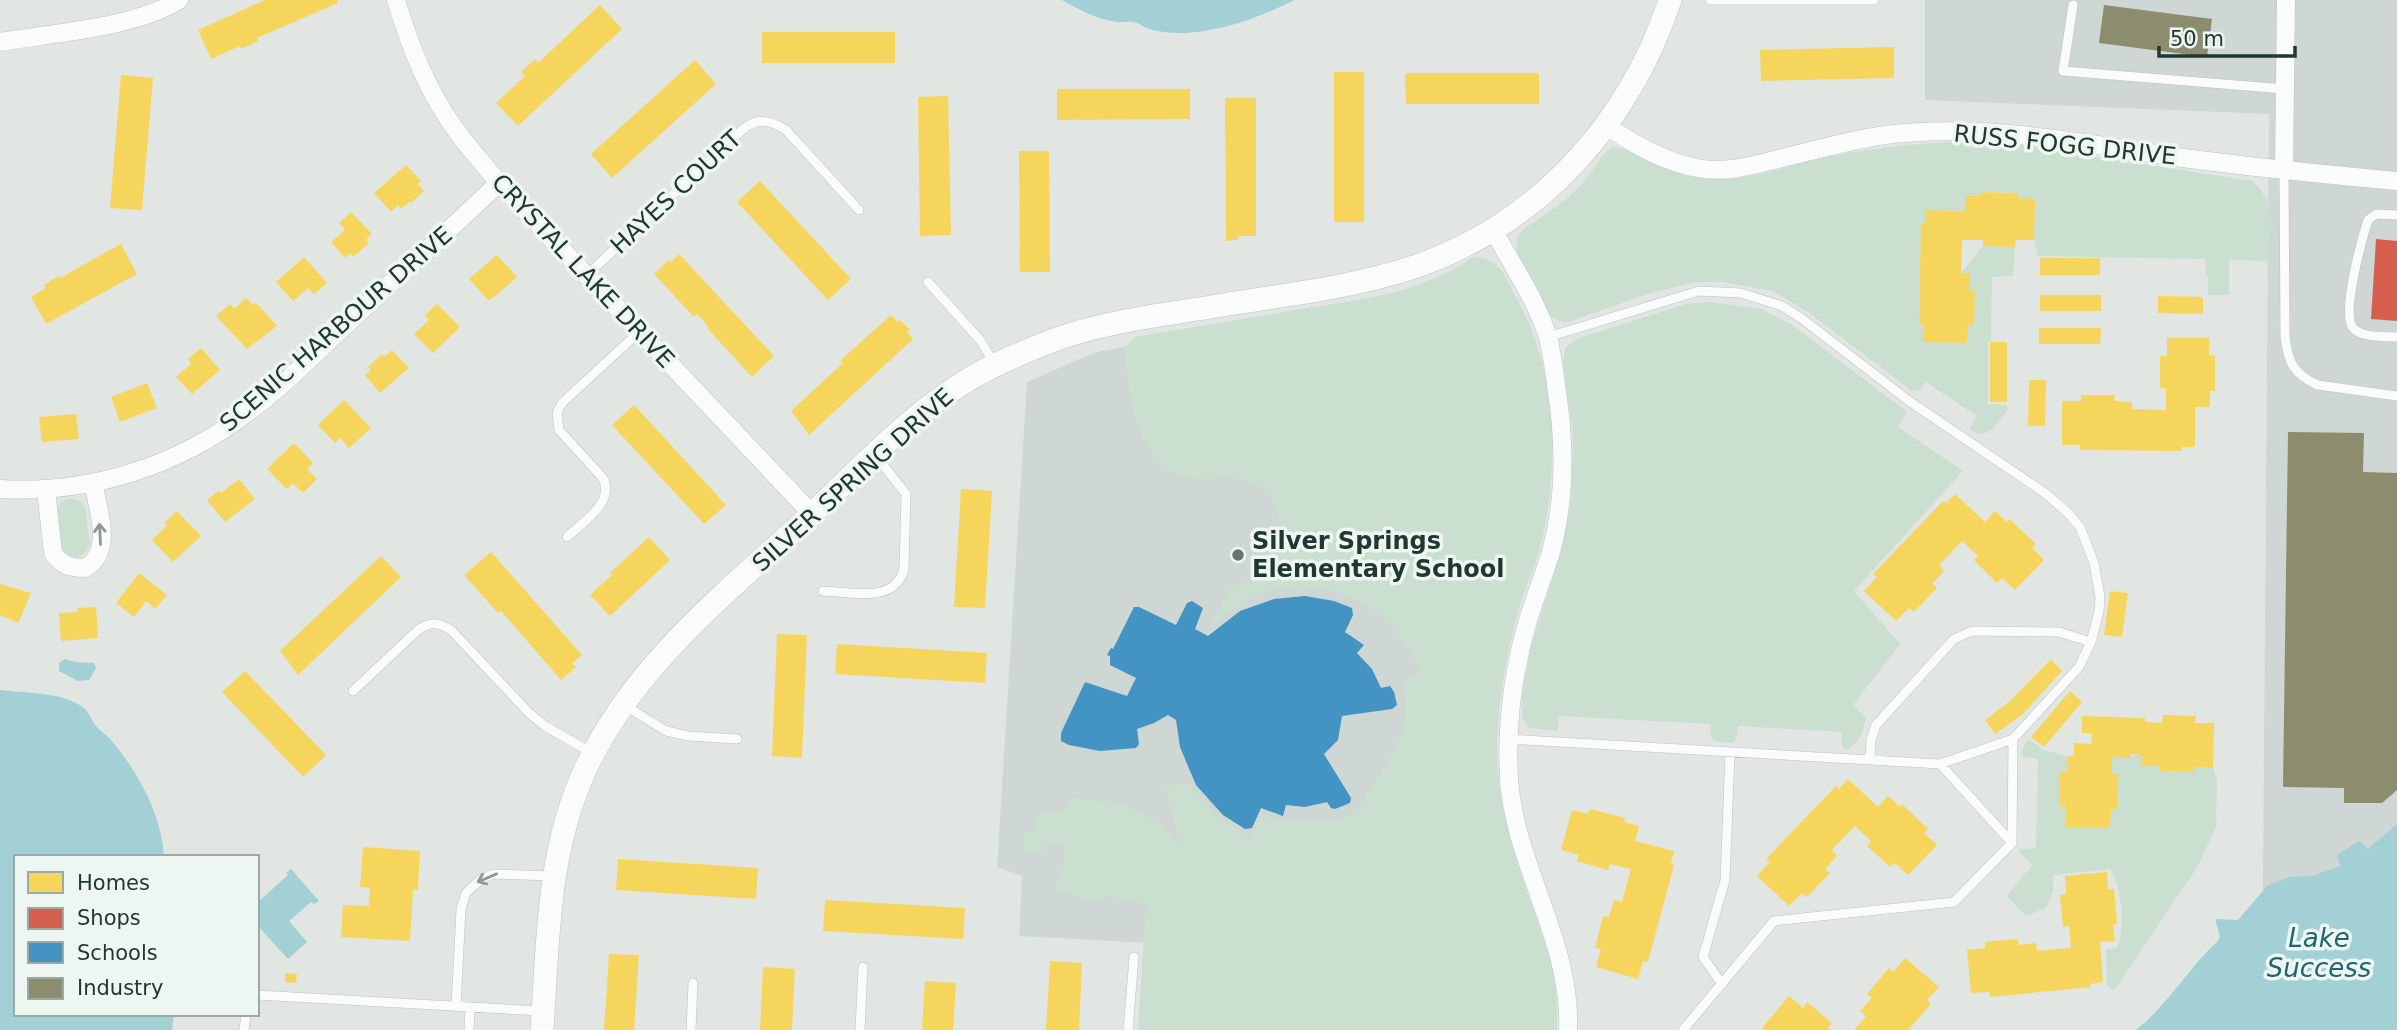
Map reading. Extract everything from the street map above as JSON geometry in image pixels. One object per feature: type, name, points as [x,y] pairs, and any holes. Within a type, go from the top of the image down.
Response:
[{"type":"street","points":[[0,42],[140,18],[164,9],[178,0]]},
{"type":"street","name":"CRYSTAL LAKE DRIVE","points":[[396,0],[407,38],[432,92],[461,137],[499,183],[812,514]]},
{"type":"street","name":"SILVER SPRING DRIVE","points":[[542,1021],[548,922],[554,877],[575,796],[593,754],[623,704],[650,668],[875,455],[939,400],[995,365],[1054,340],[1102,326],[1384,276],[1441,256],[1493,229],[1524,209],[1553,184],[1606,126],[1634,86],[1647,61],[1670,0]]},
{"type":"street","points":[[2284,170],[2286,0]]},
{"type":"street","name":"RUSS FOGG DRIVE","points":[[1606,126],[1636,145],[1677,163],[1717,170],[1753,165],[1849,141],[1885,135],[1955,131],[2045,138],[2239,166],[2397,181]]},
{"type":"street","name":"SCENIC HARBOUR DRIVE","points":[[0,489],[46,490],[93,483],[139,471],[213,436],[248,412],[499,183]]},
{"type":"street","points":[[1493,229],[1548,337],[1563,429],[1563,479],[1551,552],[1518,658],[1507,739],[1513,808],[1565,977],[1568,1030]]},
{"type":"street","points":[[46,490],[53,553],[58,561],[65,565],[85,568],[97,558],[101,549],[93,483]]},
{"type":"lane","points":[[1710,0],[1874,0]]},
{"type":"lane","points":[[2073,5],[2063,71],[2285,89]]},
{"type":"lane","name":"HAYES COURT","points":[[587,275],[742,130],[757,121],[772,122],[786,130],[859,210]]},
{"type":"lane","points":[[2284,170],[2284,324],[2287,357],[2306,380],[2318,385],[2397,396]]},
{"type":"lane","points":[[2397,215],[2376,214],[2368,220],[2351,293],[2349,318],[2351,324],[2361,333],[2397,337]]},
{"type":"lane","points":[[928,282],[980,340],[995,365]]},
{"type":"lane","points":[[1507,739],[1730,754],[1940,764],[2013,739],[2079,667],[2091,642],[2099,611],[2098,580],[2086,541],[2080,527],[2068,513],[2045,493],[1909,401],[1782,306],[1741,293],[1699,292],[1548,337]]},
{"type":"lane","points":[[567,537],[600,505],[607,492],[607,484],[559,430],[557,413],[562,403],[639,332]]},
{"type":"lane","points":[[823,591],[880,593],[890,591],[902,578],[905,569],[906,494],[875,455]]},
{"type":"lane","points":[[353,691],[418,630],[426,624],[436,623],[452,631],[529,713],[545,726],[593,754]]},
{"type":"lane","points":[[1870,759],[1871,740],[1876,725],[1954,639],[1963,634],[1972,631],[2059,632],[2091,642]]},
{"type":"lane","points":[[623,704],[666,731],[688,736],[737,739]]},
{"type":"lane","points":[[1683,1030],[1774,922],[1954,902],[2012,843],[2013,739]]},
{"type":"lane","points":[[1721,984],[1703,957],[1725,880],[1730,754]]},
{"type":"lane","points":[[1940,764],[2012,843]]},
{"type":"lane","points":[[456,1007],[461,909],[466,893],[480,880],[493,874],[554,877]]},
{"type":"lane","points":[[1128,1030],[1134,957]]},
{"type":"lane","points":[[860,1030],[863,967]]},
{"type":"lane","points":[[691,1030],[693,983]]},
{"type":"lane","points":[[259,995],[456,1007],[542,1021]]},
{"type":"lane","points":[[469,1030],[470,1009]]},
{"type":"shaded area","points":[[1925,0],[2397,0],[2397,1003],[2262,1003],[2269,114],[1925,100]]},
{"type":"shaded area","name":"Silver Springs Elementary School","points":[[1390,301],[1446,728],[1522,1025],[1149,943],[1019,936],[1022,876],[997,867],[1027,382],[1096,352]]},
{"type":"green space","points":[[1947,142],[2026,146],[2252,181],[2266,199],[2269,208],[2269,261],[2229,260],[2229,295],[2208,295],[2205,259],[2038,256],[2034,240],[2035,199],[2018,198],[2017,193],[1982,192],[1982,196],[1965,211],[1925,210],[1925,223],[1921,223],[1919,323],[1924,324],[1924,342],[1967,343],[1969,291],[1961,273],[1983,246],[2015,247],[2013,276],[1992,277],[1991,341],[1988,341],[1988,404],[2006,405],[2008,408],[1992,429],[1981,434],[1970,429],[1977,416],[1926,382],[1920,390],[1912,391],[1808,312],[1773,291],[1723,282],[1695,282],[1647,294],[1568,322],[1559,321],[1548,314],[1518,255],[1516,241],[1523,229],[1550,212],[1573,192],[1612,147],[1638,153],[1688,173],[1727,178],[1754,175],[1851,153]]},
{"type":"green space","points":[[1473,257],[1495,264],[1516,297],[1540,356],[1551,418],[1553,450],[1547,514],[1539,552],[1520,605],[1510,646],[1499,709],[1497,752],[1500,791],[1507,826],[1552,968],[1557,1030],[1138,1030],[1146,904],[1106,895],[1095,903],[1054,889],[1064,865],[1064,845],[1043,845],[1041,854],[1024,852],[1024,833],[1034,830],[1037,815],[1060,811],[1074,798],[1120,803],[1156,821],[1180,846],[1165,787],[1188,783],[1219,818],[1250,838],[1261,817],[1306,822],[1340,818],[1359,807],[1387,764],[1400,738],[1403,725],[1405,697],[1402,681],[1421,672],[1400,637],[1373,610],[1332,590],[1302,586],[1274,589],[1240,605],[1209,627],[1230,588],[1254,576],[1276,554],[1280,536],[1279,514],[1270,496],[1255,484],[1242,479],[1189,478],[1164,466],[1144,441],[1133,412],[1125,348],[1135,337],[1384,295],[1431,280]]},
{"type":"green space","points":[[1709,302],[1761,309],[1791,324],[1907,412],[1898,427],[1963,471],[1854,591],[1900,644],[1853,705],[1866,718],[1858,741],[1846,750],[1842,747],[1842,732],[1738,726],[1733,743],[1714,741],[1711,737],[1711,724],[1559,716],[1557,731],[1530,728],[1522,718],[1522,695],[1531,646],[1562,548],[1571,502],[1573,435],[1563,364],[1565,348],[1577,339],[1686,304]]},
{"type":"green space","points":[[69,498],[79,500],[85,507],[90,544],[86,552],[77,558],[68,555],[61,548],[56,511],[60,503]]},
{"type":"green space","points":[[2027,740],[2043,750],[2068,756],[2067,772],[2060,773],[2060,806],[2066,806],[2066,827],[2110,828],[2112,757],[2141,755],[2141,766],[2159,766],[2160,771],[2193,772],[2194,767],[2213,767],[2217,781],[2216,827],[2198,866],[2114,991],[2107,985],[2106,949],[2117,948],[2122,918],[2117,887],[2110,869],[2053,875],[2053,891],[2046,908],[2026,916],[2007,896],[2032,865],[2020,849],[2036,848],[2038,759],[2020,756]]},
{"type":"water","points":[[1062,0],[1294,0],[1262,15],[1225,27],[1170,33],[1133,22],[1109,21],[1088,14]]},
{"type":"water","points":[[65,659],[94,663],[96,668],[89,680],[78,681],[59,671],[59,663]]},
{"type":"water","points":[[0,690],[55,696],[76,703],[86,710],[96,726],[121,752],[139,780],[159,826],[164,855],[14,855],[14,1016],[174,1016],[172,1030],[0,1030]]},
{"type":"water","name":"Lake Success","points":[[2397,824],[2397,1030],[2136,1030],[2218,941],[2220,936],[2215,919],[2238,920],[2268,885],[2289,877],[2312,876],[2340,866],[2337,855],[2359,841],[2368,849]]},
{"type":"water","points":[[291,869],[319,901],[314,904],[311,902],[289,921],[307,942],[288,959],[259,927],[259,901],[288,875],[286,873]]},
{"type":"building: Homes","points":[[265,0],[337,0],[338,3],[257,38],[258,41],[241,49],[240,46],[211,59],[198,30]]},
{"type":"building: Homes","points":[[600,5],[622,29],[518,126],[496,103],[525,76],[521,72],[535,59],[538,63]]},
{"type":"building: Homes","points":[[762,32],[895,32],[895,63],[762,63]]},
{"type":"building: Homes","points":[[1894,47],[1894,78],[1761,81],[1760,50]]},
{"type":"building: Homes","points":[[695,60],[716,84],[612,178],[591,154]]},
{"type":"building: Homes","points":[[1334,72],[1364,72],[1364,222],[1334,222]]},
{"type":"building: Homes","points":[[1405,73],[1539,73],[1539,104],[1406,104]]},
{"type":"building: Homes","points":[[121,75],[153,78],[142,210],[110,208]]},
{"type":"building: Homes","points":[[1057,89],[1190,89],[1190,119],[1057,120]]},
{"type":"building: Homes","points":[[948,96],[951,235],[920,236],[918,97]]},
{"type":"building: Homes","points":[[1225,98],[1256,98],[1256,236],[1238,236],[1238,240],[1226,241]]},
{"type":"building: Homes","points":[[1019,151],[1049,151],[1050,272],[1020,272]]},
{"type":"building: Homes","points":[[406,165],[421,181],[418,184],[424,191],[411,203],[401,209],[398,205],[391,212],[374,193]]},
{"type":"building: Homes","points":[[760,181],[851,279],[828,300],[737,202]]},
{"type":"building: Homes","points":[[1982,192],[2018,193],[2018,198],[2035,199],[2034,240],[2016,240],[2015,247],[1983,246],[1983,240],[1962,240],[1961,273],[1969,273],[1969,291],[1975,291],[1974,325],[1968,325],[1967,343],[1923,342],[1924,324],[1919,324],[1921,223],[1925,223],[1925,210],[1965,211],[1966,196],[1982,196]]},
{"type":"building: Homes","points":[[351,212],[372,234],[366,240],[369,243],[353,257],[350,253],[345,258],[331,242],[345,230],[339,223]]},
{"type":"building: Homes","points":[[121,244],[137,274],[46,324],[31,297],[59,276],[60,278]]},
{"type":"building: Homes","points":[[679,254],[774,356],[752,377],[697,314],[694,317],[654,274]]},
{"type":"building: Homes","points":[[497,255],[517,277],[489,301],[469,279]]},
{"type":"building: Homes","points":[[304,257],[327,283],[314,294],[308,288],[293,301],[276,282]]},
{"type":"building: Homes","points":[[2040,258],[2100,258],[2100,275],[2040,275]]},
{"type":"building: Homes","points":[[2040,295],[2101,295],[2101,311],[2040,311]]},
{"type":"building: Homes","points":[[2158,296],[2203,297],[2203,314],[2158,313]]},
{"type":"building: Homes","points":[[246,298],[253,305],[256,303],[277,326],[247,349],[216,316],[230,304],[234,309]]},
{"type":"building: Homes","points":[[437,304],[460,327],[433,353],[414,334],[429,320],[425,315]]},
{"type":"building: Homes","points":[[891,315],[910,330],[907,332],[913,339],[809,435],[791,411],[843,363],[840,361]]},
{"type":"building: Homes","points":[[2039,328],[2101,328],[2100,344],[2039,344]]},
{"type":"building: Homes","points":[[2167,338],[2209,338],[2209,355],[2215,356],[2215,391],[2210,391],[2210,407],[2195,407],[2195,447],[2182,447],[2182,451],[2080,450],[2080,445],[2062,445],[2062,401],[2081,401],[2081,395],[2115,395],[2114,401],[2132,402],[2132,409],[2166,410],[2166,388],[2160,388],[2160,356],[2167,356]]},
{"type":"building: Homes","points":[[1990,342],[2007,342],[2007,402],[1990,402]]},
{"type":"building: Homes","points":[[201,348],[220,370],[192,394],[176,377],[191,364],[188,359]]},
{"type":"building: Homes","points":[[392,350],[409,368],[380,393],[365,375],[371,370],[368,367],[382,354],[384,357]]},
{"type":"building: Homes","points":[[2029,380],[2046,380],[2045,426],[2028,426]]},
{"type":"building: Homes","points":[[147,383],[157,408],[120,422],[111,397]]},
{"type":"building: Homes","points":[[344,400],[371,428],[349,448],[340,438],[335,443],[318,425]]},
{"type":"building: Homes","points":[[634,405],[726,505],[704,524],[612,425]]},
{"type":"building: Homes","points":[[76,414],[79,439],[42,442],[39,417]]},
{"type":"building: Homes","points":[[294,443],[313,463],[307,469],[317,479],[303,493],[293,483],[287,489],[267,469]]},
{"type":"building: Homes","points":[[239,479],[255,499],[225,522],[207,500]]},
{"type":"building: Homes","points":[[961,489],[992,491],[985,608],[954,607]]},
{"type":"building: Homes","points":[[1955,494],[1985,522],[1995,511],[2007,522],[2009,519],[2036,544],[2032,548],[2044,560],[2015,590],[2002,578],[1997,583],[1974,560],[1978,556],[1962,541],[1939,565],[1944,571],[1932,584],[1937,588],[1914,612],[1909,608],[1896,621],[1864,591],[1877,577],[1873,574],[1943,501],[1946,503]]},
{"type":"building: Homes","points":[[177,511],[201,536],[173,562],[152,540],[167,526],[164,523]]},
{"type":"building: Homes","points":[[649,537],[670,560],[610,616],[590,595]]},
{"type":"building: Homes","points":[[491,552],[582,655],[572,663],[576,667],[561,680],[501,611],[498,613],[464,575]]},
{"type":"building: Homes","points":[[381,556],[401,577],[298,675],[280,651]]},
{"type":"building: Homes","points":[[139,573],[167,595],[155,609],[146,601],[134,617],[116,603]]},
{"type":"building: Homes","points":[[0,584],[31,593],[18,623],[0,615]]},
{"type":"building: Homes","points":[[2110,591],[2128,593],[2122,637],[2104,635]]},
{"type":"building: Homes","points":[[96,607],[98,638],[61,641],[59,613]]},
{"type":"building: Homes","points":[[777,634],[807,635],[802,758],[772,756]]},
{"type":"building: Homes","points":[[837,644],[987,653],[985,683],[835,674]]},
{"type":"building: Homes","points":[[2051,659],[2062,671],[2022,715],[1995,734],[1985,720],[2010,701]]},
{"type":"building: Homes","points":[[245,671],[326,755],[303,777],[222,692]]},
{"type":"building: Homes","points":[[2070,691],[2082,702],[2044,747],[2031,737]]},
{"type":"building: Homes","points":[[2163,715],[2196,716],[2195,723],[2214,723],[2213,767],[2194,767],[2194,772],[2159,771],[2159,766],[2141,766],[2141,755],[2130,754],[2130,758],[2112,757],[2112,774],[2118,774],[2117,809],[2111,809],[2110,828],[2065,827],[2066,806],[2060,806],[2060,772],[2067,772],[2068,756],[2074,756],[2074,743],[2091,744],[2092,733],[2082,733],[2082,716],[2145,718],[2145,722],[2162,723]]},
{"type":"building: Homes","points":[[1848,779],[1878,807],[1888,796],[1900,807],[1902,804],[1928,829],[1924,833],[1937,845],[1908,875],[1895,863],[1890,867],[1867,846],[1871,841],[1855,826],[1832,850],[1837,856],[1825,869],[1830,873],[1807,897],[1802,893],[1789,906],[1757,876],[1770,862],[1766,859],[1836,786],[1839,789]]},
{"type":"building: Homes","points":[[1590,809],[1625,818],[1624,822],[1639,826],[1635,841],[1674,851],[1671,864],[1674,865],[1648,962],[1643,961],[1638,979],[1596,967],[1601,949],[1595,948],[1603,916],[1609,917],[1614,900],[1622,902],[1631,869],[1610,864],[1608,870],[1577,861],[1579,855],[1561,850],[1572,810],[1588,814]]},
{"type":"building: Homes","points":[[363,847],[420,851],[418,890],[413,890],[410,941],[341,937],[343,905],[369,906],[370,888],[360,887]]},
{"type":"building: Homes","points":[[618,859],[758,868],[756,899],[616,890]]},
{"type":"building: Homes","points":[[2107,872],[2108,889],[2114,889],[2117,924],[2113,925],[2115,941],[2100,942],[2103,982],[2090,984],[2091,987],[1990,997],[1989,992],[1971,993],[1967,950],[1985,948],[1985,942],[2018,939],[2019,945],[2036,943],[2037,951],[2071,948],[2069,926],[2063,927],[2060,895],[2066,894],[2065,876]]},
{"type":"building: Homes","points":[[825,900],[965,908],[963,939],[823,931]]},
{"type":"building: Homes","points":[[609,954],[639,955],[634,1030],[604,1030]]},
{"type":"building: Homes","points":[[1905,958],[1939,987],[1927,1000],[1931,1004],[1908,1030],[1854,1030],[1866,1016],[1860,1011],[1872,998],[1867,994],[1889,968],[1893,972]]},
{"type":"building: Homes","points":[[1050,961],[1082,963],[1079,1030],[1046,1030]]},
{"type":"building: Homes","points":[[763,967],[795,969],[792,1030],[760,1030]]},
{"type":"building: Homes","points":[[285,973],[297,974],[296,983],[285,982]]},
{"type":"building: Homes","points":[[925,981],[956,983],[953,1030],[922,1030]]},
{"type":"building: Homes","points":[[1789,996],[1803,1008],[1807,1002],[1832,1023],[1828,1028],[1830,1030],[1762,1028]]},
{"type":"building: Shops","points":[[2376,239],[2397,241],[2397,321],[2371,319]]},
{"type":"building: Schools","points":[[1305,596],[1334,601],[1352,608],[1353,615],[1345,632],[1364,645],[1357,653],[1372,669],[1381,688],[1390,686],[1397,705],[1392,709],[1342,716],[1338,740],[1324,754],[1351,798],[1350,803],[1335,809],[1327,802],[1305,807],[1286,805],[1283,816],[1261,808],[1252,828],[1245,829],[1223,815],[1196,785],[1180,747],[1176,720],[1168,715],[1137,729],[1139,744],[1136,748],[1100,751],[1061,741],[1061,733],[1085,682],[1127,696],[1136,678],[1110,665],[1110,656],[1107,655],[1111,648],[1113,649],[1134,607],[1176,625],[1187,603],[1192,601],[1203,608],[1195,629],[1208,636],[1240,611],[1274,599]]},
{"type":"building: Industry","points":[[2104,5],[2212,19],[2207,57],[2099,43]]},
{"type":"building: Industry","points":[[2288,432],[2364,433],[2363,472],[2397,473],[2397,790],[2382,803],[2344,803],[2344,788],[2283,787]]},
{"type":"place","name":"Silver Springs Elementary School","points":[[1238,555]]}]
